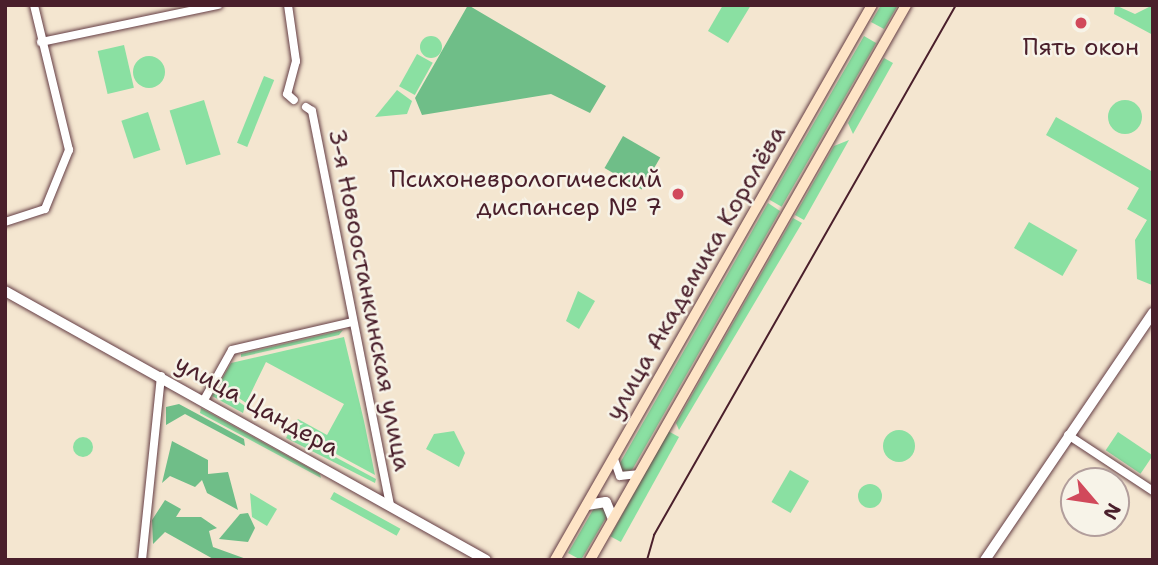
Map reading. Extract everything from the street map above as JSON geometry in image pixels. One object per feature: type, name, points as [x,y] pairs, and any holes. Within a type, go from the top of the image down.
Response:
[{"type":"main road","name":"улица Академика Королёва","points":[[555,560],[872,5]]},
{"type":"main road","name":"улица Академика Королёва","points":[[590,560],[904,7]]},
{"type":"street","points":[[5,222],[45,209],[69,150],[34,5]]},
{"type":"street","points":[[41,42],[218,5]]},
{"type":"street","points":[[288,5],[296,61],[287,94],[294,100]]},
{"type":"street","name":"3-я Новоостанкинская улица","points":[[307,108],[390,505]]},
{"type":"street","name":"улица Цандера","points":[[5,291],[486,560]]},
{"type":"street","points":[[985,560],[1153,313]]},
{"type":"street","points":[[204,400],[232,350],[352,322]]},
{"type":"street","points":[[142,560],[161,376]]},
{"type":"street","points":[[1068,435],[1153,491]]},
{"type":"street","points":[[614,459],[620,476],[639,472]]},
{"type":"street","points":[[587,505],[606,502],[613,519]]},
{"type":"green space","points":[[468,5],[606,86],[590,113],[551,94],[422,115],[415,98]]},
{"type":"green space","points":[[723,5],[751,5],[728,43],[708,31]]},
{"type":"green space","points":[[881,5],[898,5],[884,29],[871,22]]},
{"type":"green space","points":[[1115,5],[1135,14],[1153,5],[1153,35],[1114,14]]},
{"type":"green space","points":[[431,36],[439,39],[442,47],[439,55],[431,58],[423,55],[420,47],[423,39]]},
{"type":"green space","points":[[864,36],[876,43],[782,207],[770,200]]},
{"type":"green space","points":[[124,45],[134,88],[108,94],[98,51]]},
{"type":"green space","points":[[417,54],[433,63],[415,95],[399,86]]},
{"type":"green space","points":[[149,56],[160,61],[165,72],[160,83],[149,88],[138,83],[133,72],[138,61]]},
{"type":"green space","points":[[884,58],[893,63],[853,134],[848,123]]},
{"type":"green space","points":[[264,76],[274,80],[247,147],[237,143]]},
{"type":"green space","points":[[397,90],[412,101],[407,114],[375,117]]},
{"type":"green space","points":[[204,100],[221,155],[186,165],[170,111]]},
{"type":"green space","points":[[1125,100],[1137,105],[1142,117],[1137,129],[1125,134],[1113,129],[1108,117],[1113,105]]},
{"type":"green space","points":[[148,112],[160,150],[134,159],[121,121]]},
{"type":"green space","points":[[1056,117],[1153,172],[1152,285],[1137,279],[1135,240],[1147,220],[1127,209],[1139,188],[1046,135]]},
{"type":"green space","points":[[623,136],[660,158],[642,190],[604,168]]},
{"type":"green space","points":[[849,140],[804,220],[795,215],[834,146]]},
{"type":"green space","points":[[768,203],[780,211],[632,470],[623,472],[620,463]]},
{"type":"green space","points":[[793,218],[802,223],[679,430],[676,423]]},
{"type":"green space","points":[[1029,222],[1077,250],[1062,276],[1014,248]]},
{"type":"green space","points":[[578,291],[595,301],[579,329],[566,321]]},
{"type":"green space","points":[[343,330],[339,335],[241,357],[241,354]]},
{"type":"green space","points":[[344,337],[375,475],[290,429],[298,419],[327,435],[344,404],[266,362],[246,403],[219,384],[231,363]]},
{"type":"green space","points":[[216,386],[245,406],[243,413],[212,396]]},
{"type":"green space","points":[[179,404],[244,439],[245,446],[185,414],[166,425],[166,407]]},
{"type":"green space","points":[[201,408],[320,474],[321,478],[200,413]]},
{"type":"green space","points":[[899,430],[910,435],[915,446],[910,457],[899,462],[888,457],[883,446],[888,435]]},
{"type":"green space","points":[[454,431],[465,453],[459,467],[426,449],[434,434]]},
{"type":"green space","points":[[669,431],[679,437],[621,542],[610,536]]},
{"type":"green space","points":[[289,432],[376,479],[375,483],[286,438]]},
{"type":"green space","points":[[1118,432],[1153,455],[1141,474],[1106,450]]},
{"type":"green space","points":[[79,437],[87,437],[93,447],[87,457],[79,457],[73,451],[73,443]]},
{"type":"green space","points":[[172,441],[208,460],[208,474],[228,472],[238,510],[207,493],[202,480],[195,487],[170,476],[162,483]]},
{"type":"green space","points":[[790,470],[809,481],[791,513],[772,502]]},
{"type":"green space","points":[[870,484],[879,487],[882,496],[879,505],[870,508],[861,505],[858,496],[861,487]]},
{"type":"green space","points":[[334,492],[400,529],[397,536],[330,499]]},
{"type":"green space","points":[[250,493],[277,509],[267,526],[252,517]]},
{"type":"green space","points":[[165,500],[181,509],[176,517],[201,517],[217,528],[209,531],[213,547],[249,560],[215,560],[165,532],[153,544],[152,520]]},
{"type":"green space","points":[[603,507],[607,516],[581,560],[568,553],[594,508]]},
{"type":"green space","points":[[248,513],[255,528],[248,542],[219,539],[240,514]]},
{"type":"tram line","points":[[647,560],[654,535],[956,5]]},
{"type":"place","name":"Пять окон","points":[[1081,23]]},
{"type":"place","name":"Психоневрологический диспансер № 7","points":[[678,194]]}]
